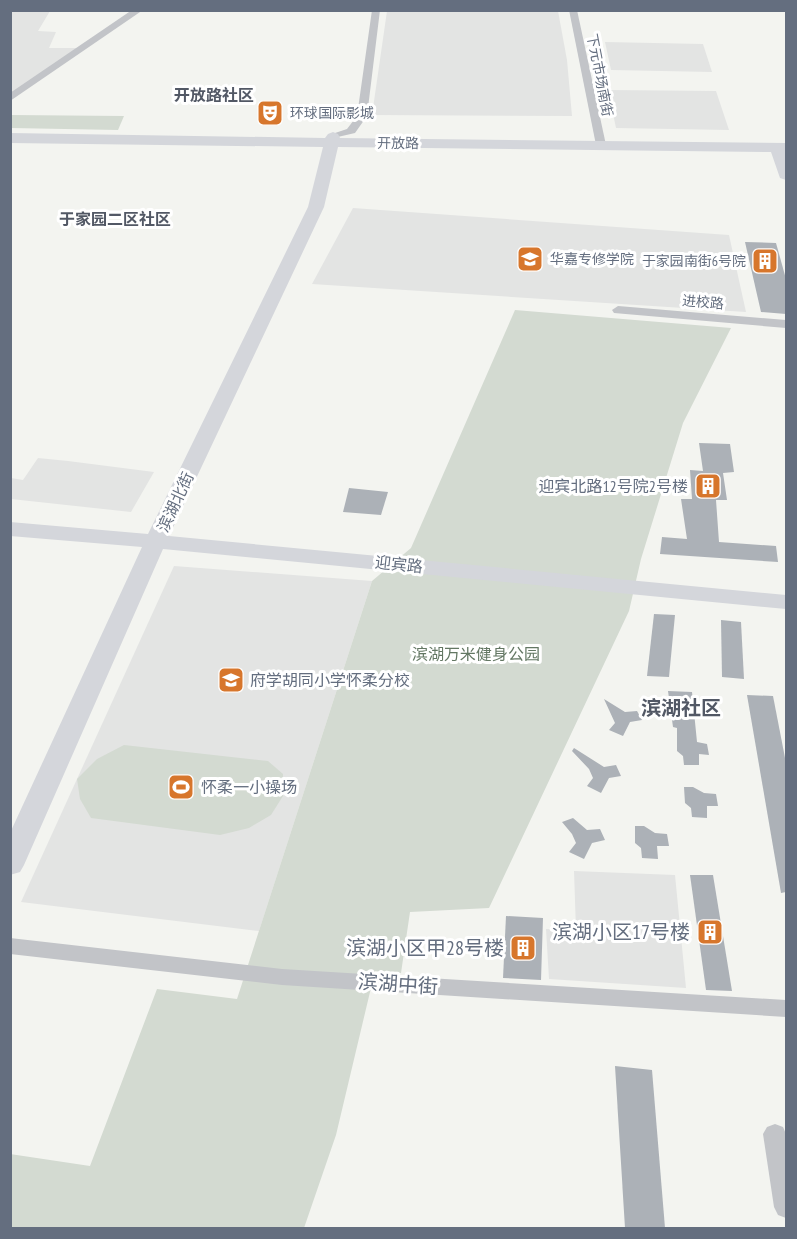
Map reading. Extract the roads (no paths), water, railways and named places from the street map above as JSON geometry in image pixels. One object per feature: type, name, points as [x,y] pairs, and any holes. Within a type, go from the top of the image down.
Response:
[{"type":"main road","name":"开放路","points":[[10,133],[783,146]]},
{"type":"main road","name":"开放路","points":[[10,138],[332,139]]},
{"type":"main road","name":"滨湖北街","points":[[10,865],[158,538],[316,207],[332,139]]},
{"type":"main road","points":[[783,146],[786,175]]},
{"type":"main road","name":"迎宾路","points":[[10,520],[370,561],[786,602]]},
{"type":"main road","name":"迎宾路","points":[[10,529],[158,538],[786,591]]},
{"type":"street","points":[[10,98],[139,10]]},
{"type":"street","points":[[332,139],[351,133],[356,129],[362,116],[376,10]]},
{"type":"street","name":"下元市场南街","points":[[573,10],[600,143]]},
{"type":"street","name":"进校路","points":[[618,310],[786,324]]},
{"type":"street","name":"滨湖中街","points":[[10,946],[282,977],[786,1009]]},
{"type":"street","points":[[775,1134],[786,1207]]},
{"type":"place","name":"环球国际影城","points":[[270,113]]},
{"type":"place","name":"华嘉专修学院","points":[[530,259]]},
{"type":"place","name":"于家园南街6号院","points":[[765,261]]},
{"type":"place","name":"迎宾北路12号院2号楼","points":[[708,486]]},
{"type":"place","name":"府学胡同小学怀柔分校","points":[[231,680]]},
{"type":"place","name":"怀柔一小操场","points":[[181,787]]},
{"type":"place","name":"滨湖小区17号楼","points":[[710,932]]},
{"type":"place","name":"滨湖小区甲28号楼","points":[[523,948]]},
{"type":"district","name":"开放路社区","points":[[214,95]]},
{"type":"district","name":"于家园二区社区","points":[[115,219]]},
{"type":"district","name":"滨湖社区","points":[[681,708]]},
{"type":"park label","name":"滨湖万米健身公园","points":[[476,654]]}]
